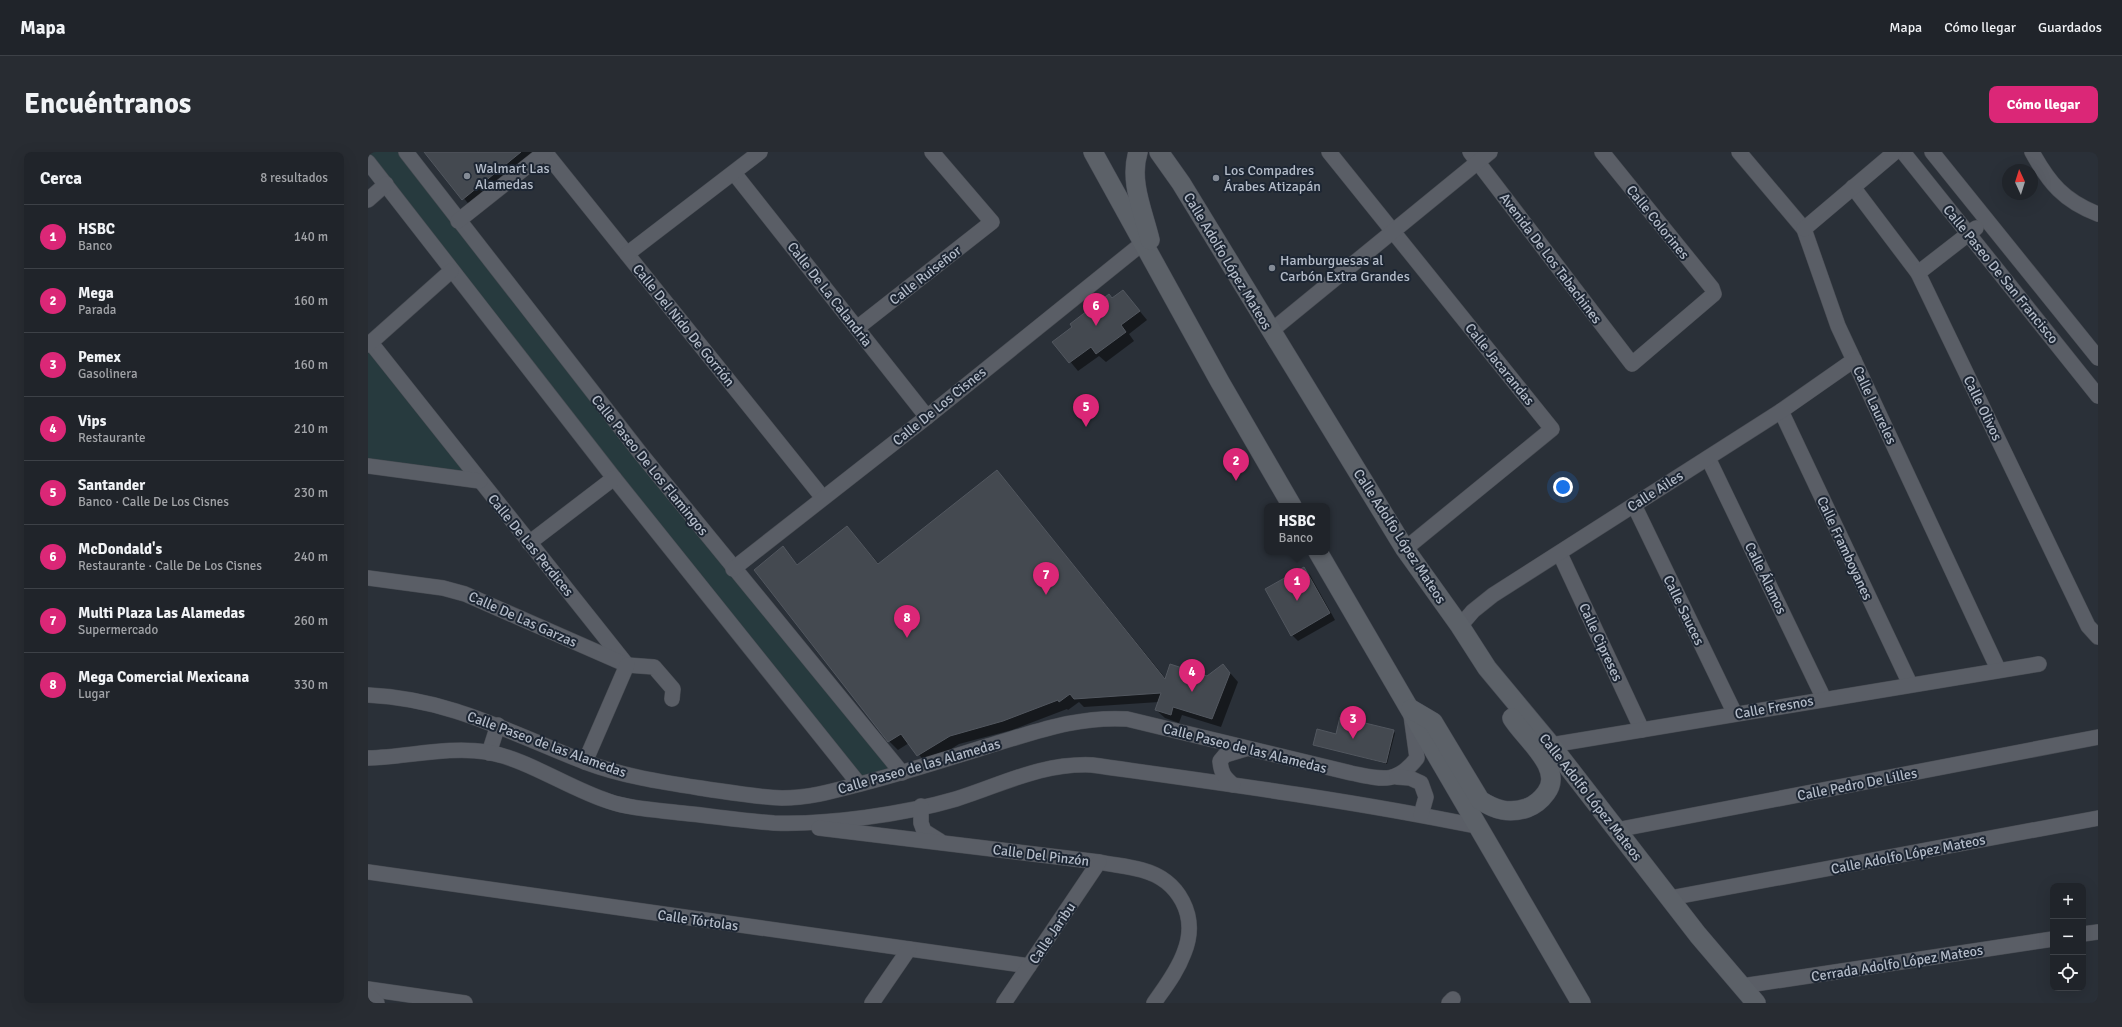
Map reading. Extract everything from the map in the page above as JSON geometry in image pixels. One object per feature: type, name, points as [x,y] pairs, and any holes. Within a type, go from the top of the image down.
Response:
[{"type":"main road","points":[[1093,152],[1158,266],[1220,382],[1290,503]]},
{"type":"main road","points":[[1138,152],[1134,165],[1135,182],[1158,266]]},
{"type":"main road","name":"Calle Adolfo López Mateos","points":[[1159,152],[1181,183],[1405,549],[1460,626],[1487,668],[1551,745],[1698,935],[1756,1003]]},
{"type":"main road","points":[[1320,555],[1410,708],[1476,826],[1581,1003]]},
{"type":"main road","points":[[1410,708],[1433,722],[1480,800],[1491,807],[1506,812],[1528,808],[1541,800],[1551,787],[1552,777],[1548,764],[1513,720],[1487,668]]},
{"type":"street","name":"Calle Paseo De Los Flamingos","points":[[406,152],[458,221],[636,448],[733,569],[902,773]]},
{"type":"street","points":[[458,221],[545,152]]},
{"type":"street","name":"Calle Del Nido De Gorrión","points":[[545,152],[823,498]]},
{"type":"street","points":[[627,254],[760,152]]},
{"type":"street","name":"Calle Ruiseñor","points":[[857,328],[992,222],[932,152]]},
{"type":"street","name":"Calle Jacarandas","points":[[1329,152],[1394,230],[1552,429],[1405,549]]},
{"type":"street","points":[[1271,331],[1394,230],[1474,157],[1490,152]]},
{"type":"street","name":"Calle Colorines","points":[[1602,152],[1712,288],[1714,294],[1632,364]]},
{"type":"street","name":"Calle Laureles","points":[[1739,152],[1804,229],[1838,326],[1998,669]]},
{"type":"street","points":[[1804,229],[1895,152]]},
{"type":"street","name":"Calle Paseo De San Francisco","points":[[1903,152],[2098,396]]},
{"type":"street","name":"Calle Paseo De San Francisco","points":[[1932,152],[2098,358]]},
{"type":"street","points":[[2035,153],[2048,180],[2067,197],[2098,214]]},
{"type":"street","name":"Avenida De Los Tabachines","points":[[1474,157],[1632,364]]},
{"type":"street","points":[[368,162],[451,271],[614,478],[859,784]]},
{"type":"street","name":"Calle De La Calandria","points":[[734,172],[927,417]]},
{"type":"street","points":[[368,200],[386,184]]},
{"type":"street","name":"Calle Olivos","points":[[1853,187],[1918,273],[2088,626],[2098,637]]},
{"type":"street","points":[[1918,273],[1986,220]]},
{"type":"street","name":"Calle De Los Cisnes","points":[[733,569],[927,417],[1144,242]]},
{"type":"street","points":[[369,344],[451,271]]},
{"type":"street","name":"Calle De Las Perdices","points":[[369,344],[530,543],[626,665]]},
{"type":"street","name":"Calle Ailes","points":[[1460,626],[1473,612],[1493,595],[1560,554],[1781,411],[1854,360]]},
{"type":"street","name":"Calle Framboyanes","points":[[1781,411],[1910,684]]},
{"type":"street","name":"Calle Álamos","points":[[1708,458],[1824,699]]},
{"type":"street","points":[[368,466],[480,481]]},
{"type":"street","points":[[530,543],[614,478]]},
{"type":"street","name":"Calle Sauces","points":[[1634,505],[1735,714]]},
{"type":"street","name":"Calle Cipreses","points":[[1560,554],[1642,730]]},
{"type":"street","name":"Calle De Las Garzas","points":[[368,578],[443,588],[465,594],[626,665],[654,667],[673,689],[672,699]]},
{"type":"street","name":"Calle Fresnos","points":[[1551,745],[1998,669],[2039,664]]},
{"type":"street","points":[[585,762],[626,665]]},
{"type":"street","name":"Calle Paseo de las Alamedas","points":[[368,695],[406,698],[430,702],[498,725],[585,762],[618,773],[654,781],[754,796],[784,798],[814,796],[902,773],[1057,725],[1102,718],[1127,720],[1377,779],[1398,777],[1410,778],[1421,783],[1426,797],[1422,815]]},
{"type":"street","points":[[1398,777],[1409,769],[1417,758],[1410,708]]},
{"type":"street","points":[[489,753],[498,725]]},
{"type":"street","name":"Calle Pedro De Lilles","points":[[1616,830],[2098,738]]},
{"type":"street","name":"Calle Paseo de las Alamedas","points":[[368,758],[462,749],[489,753],[519,763],[585,793],[610,802],[638,808],[775,823],[849,818],[920,806],[973,793],[1028,773],[1072,764],[1092,765],[1233,785],[1422,815],[1476,826]]},
{"type":"street","points":[[1233,785],[1224,777],[1220,770],[1220,761],[1229,753],[1246,749]]},
{"type":"street","points":[[920,806],[921,823],[924,831],[931,837],[945,842]]},
{"type":"street","name":"Calle Adolfo López Mateos","points":[[1670,898],[2098,818]]},
{"type":"street","name":"Calle Del Pinzón","points":[[775,823],[945,842],[1099,862],[1142,870],[1162,879],[1176,889],[1186,908],[1189,929],[1185,952],[1175,973],[1154,1003]]},
{"type":"street","name":"Calle Jaribu","points":[[1004,1003],[1099,862]]},
{"type":"street","name":"Calle Tórtolas","points":[[368,872],[1029,966]]},
{"type":"street","points":[[2086,934],[2098,932]]},
{"type":"street","name":"Cerrada Adolfo López Mateos","points":[[1742,986],[2050,939]]},
{"type":"street","points":[[872,1003],[909,949]]},
{"type":"street","points":[[368,990],[465,1003]]},
{"type":"street","points":[[368,994],[377,1003]]},
{"type":"green space","points":[[368,152],[406,152],[902,773],[859,784],[368,162]]},
{"type":"green space","points":[[368,345],[480,481],[368,466]]},
{"type":"building","name":"Walmart Las Alamedas","points":[[424,152],[521,152],[462,200]]},
{"type":"building","points":[[1123,290],[1140,311],[1121,325],[1126,332],[1096,354],[1091,347],[1069,363],[1052,342],[1072,327],[1070,324],[1109,294],[1112,298]]},
{"type":"building","points":[[997,470],[1165,679],[1170,664],[1207,676],[1223,664],[1230,673],[1212,719],[1173,707],[1171,715],[1155,710],[1161,693],[1074,699],[1070,694],[1059,702],[1058,700],[1003,721],[950,736],[917,756],[901,734],[888,742],[754,570],[783,546],[797,565],[847,526],[878,564]]},
{"type":"building","points":[[1304,567],[1330,613],[1291,636],[1265,589]]},
{"type":"building","points":[[1340,717],[1394,730],[1386,763],[1313,745],[1317,729],[1336,734]]},
{"type":"place","name":"Walmart Las Alamedas","points":[[467,176]]},
{"type":"place","name":"Los Compadres Árabes Atizapán","points":[[1216,178]]},
{"type":"place","name":"Hamburguesas al Carbón Extra Grandes","points":[[1272,268]]},
{"type":"place","name":"McDondald's","points":[[1096,326]]},
{"type":"place","name":"Santander","points":[[1086,427]]},
{"type":"place","name":"Mega","points":[[1236,481]]},
{"type":"place","name":"Multi Plaza Las Alamedas","points":[[1046,595]]},
{"type":"place","name":"HSBC","points":[[1297,601]]},
{"type":"place","name":"Mega Comercial Mexicana","points":[[907,638]]},
{"type":"place","name":"Vips","points":[[1192,692]]},
{"type":"place","name":"Pemex","points":[[1353,739]]}]
